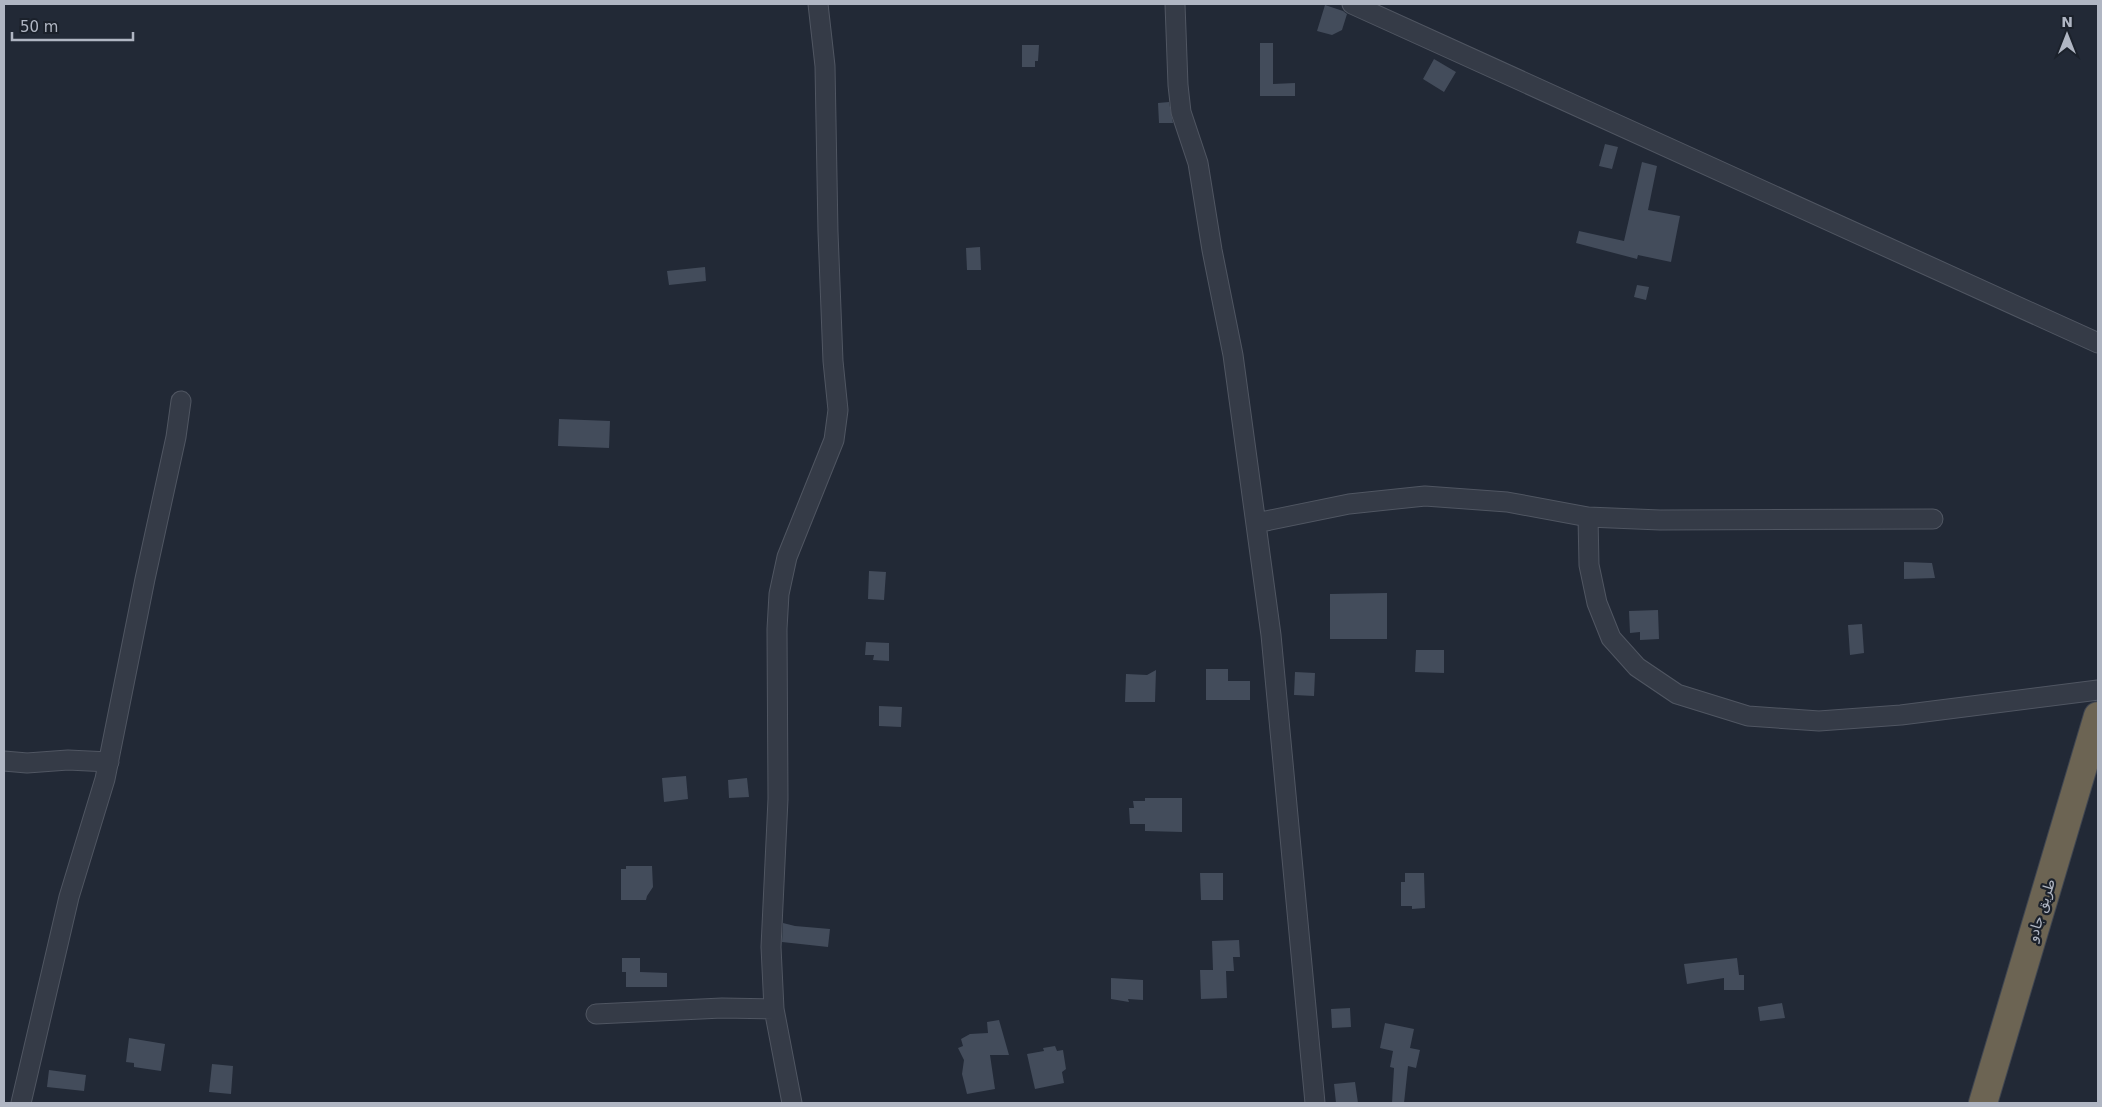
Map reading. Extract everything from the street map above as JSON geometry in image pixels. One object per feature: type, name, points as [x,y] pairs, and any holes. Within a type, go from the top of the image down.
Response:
[{"type":"highway","name":"طريق جادو","points":[[1984,1103],[2091,768],[2098,716]]},
{"type":"street","points":[[792,1103],[774,1009],[771,947],[778,800],[777,629],[779,594],[787,557],[834,440],[838,410],[833,361],[828,232],[826,66],[818,4]]},
{"type":"street","points":[[1174,4],[1181,112],[1198,163],[1212,250],[1233,354],[1271,635],[1315,1103]]},
{"type":"street","points":[[1352,4],[2098,343]]},
{"type":"street","points":[[21,1103],[69,896],[109,762],[143,588],[176,437],[181,401]]},
{"type":"street","points":[[1256,523],[1349,504],[1425,496],[1507,502],[1588,518],[1660,520],[1933,518]]},
{"type":"street","points":[[1588,518],[1589,565],[1596,604],[1611,638],[1637,667],[1677,694],[1748,716],[1818,721],[1901,715],[2098,690]]},
{"type":"street","points":[[4,761],[27,763],[68,760],[109,762]]},
{"type":"street","points":[[596,1014],[722,1008],[774,1009]]},
{"type":"building","points":[[1325,5],[1347,14],[1342,30],[1332,35],[1317,31]]},
{"type":"building","points":[[1260,43],[1273,43],[1273,84],[1295,83],[1295,96],[1260,96]]},
{"type":"building","points":[[1022,45],[1039,45],[1038,61],[1035,61],[1035,67],[1022,67]]},
{"type":"building","points":[[1434,59],[1456,72],[1444,92],[1423,79]]},
{"type":"building","points":[[1169,102],[1173,123],[1159,123],[1158,103]]},
{"type":"building","points":[[1605,144],[1618,147],[1612,169],[1599,166]]},
{"type":"building","points":[[1642,162],[1657,166],[1648,210],[1680,216],[1671,262],[1638,255],[1637,259],[1576,243],[1579,231],[1624,241]]},
{"type":"building","points":[[980,247],[981,270],[967,270],[966,248]]},
{"type":"building","points":[[705,267],[706,281],[669,285],[667,271]]},
{"type":"building","points":[[1637,285],[1649,287],[1646,300],[1634,297]]},
{"type":"building","points":[[559,419],[610,421],[609,448],[558,446]]},
{"type":"building","points":[[1904,562],[1932,563],[1935,578],[1904,579]]},
{"type":"building","points":[[869,571],[886,572],[884,600],[868,599]]},
{"type":"building","points":[[1387,593],[1387,639],[1330,639],[1330,594]]},
{"type":"building","points":[[1658,610],[1659,639],[1640,640],[1640,632],[1630,633],[1629,611]]},
{"type":"building","points":[[1862,624],[1864,653],[1850,655],[1848,625]]},
{"type":"building","points":[[866,642],[889,643],[889,661],[873,660],[874,655],[865,655]]},
{"type":"building","points":[[1416,650],[1444,650],[1444,673],[1415,672]]},
{"type":"building","points":[[1206,669],[1228,669],[1228,681],[1250,681],[1250,700],[1206,700]]},
{"type":"building","points":[[1156,670],[1155,702],[1125,702],[1126,674],[1147,675]]},
{"type":"building","points":[[1295,672],[1315,673],[1314,696],[1294,695]]},
{"type":"building","points":[[879,706],[902,707],[901,727],[879,726]]},
{"type":"building","points":[[686,776],[688,799],[664,802],[662,778]]},
{"type":"building","points":[[747,778],[749,797],[729,798],[728,780]]},
{"type":"building","points":[[1145,798],[1182,798],[1182,832],[1145,831],[1145,824],[1130,824],[1129,808],[1134,808],[1133,801],[1145,801]]},
{"type":"building","points":[[626,866],[652,866],[653,887],[646,900],[621,900],[621,869],[626,869]]},
{"type":"building","points":[[1200,873],[1223,873],[1223,900],[1201,900]]},
{"type":"building","points":[[1405,873],[1424,873],[1425,908],[1412,909],[1412,906],[1401,906],[1401,882],[1405,882]]},
{"type":"building","points":[[783,923],[830,929],[828,947],[782,942]]},
{"type":"building","points":[[1239,940],[1240,957],[1233,957],[1234,971],[1226,971],[1227,998],[1201,999],[1200,970],[1213,970],[1212,941]]},
{"type":"building","points":[[622,958],[640,958],[640,972],[667,973],[667,987],[626,987],[626,972],[622,972]]},
{"type":"building","points":[[1737,958],[1739,975],[1744,975],[1744,990],[1724,990],[1724,978],[1687,984],[1684,964]]},
{"type":"building","points":[[1111,978],[1143,980],[1143,1000],[1128,999],[1129,1002],[1111,999]]},
{"type":"building","points":[[1782,1003],[1785,1018],[1760,1021],[1758,1007]]},
{"type":"building","points":[[1350,1008],[1351,1027],[1332,1028],[1331,1009]]},
{"type":"building","points":[[999,1020],[1009,1055],[990,1055],[995,1089],[967,1094],[962,1074],[964,1060],[958,1048],[963,1046],[961,1039],[970,1034],[988,1033],[987,1022]]},
{"type":"building","points":[[1385,1023],[1414,1029],[1410,1048],[1420,1050],[1416,1068],[1408,1066],[1404,1103],[1392,1103],[1394,1068],[1390,1067],[1393,1051],[1380,1048]]},
{"type":"building","points":[[129,1038],[165,1044],[161,1071],[134,1067],[134,1063],[126,1062]]},
{"type":"building","points":[[1055,1046],[1057,1051],[1063,1050],[1066,1069],[1062,1072],[1064,1083],[1035,1089],[1027,1054],[1044,1051],[1043,1048]]},
{"type":"building","points":[[212,1064],[233,1066],[231,1094],[209,1092]]},
{"type":"building","points":[[49,1070],[86,1075],[84,1091],[47,1087]]},
{"type":"building","points":[[1355,1082],[1358,1103],[1336,1103],[1334,1084]]}]
